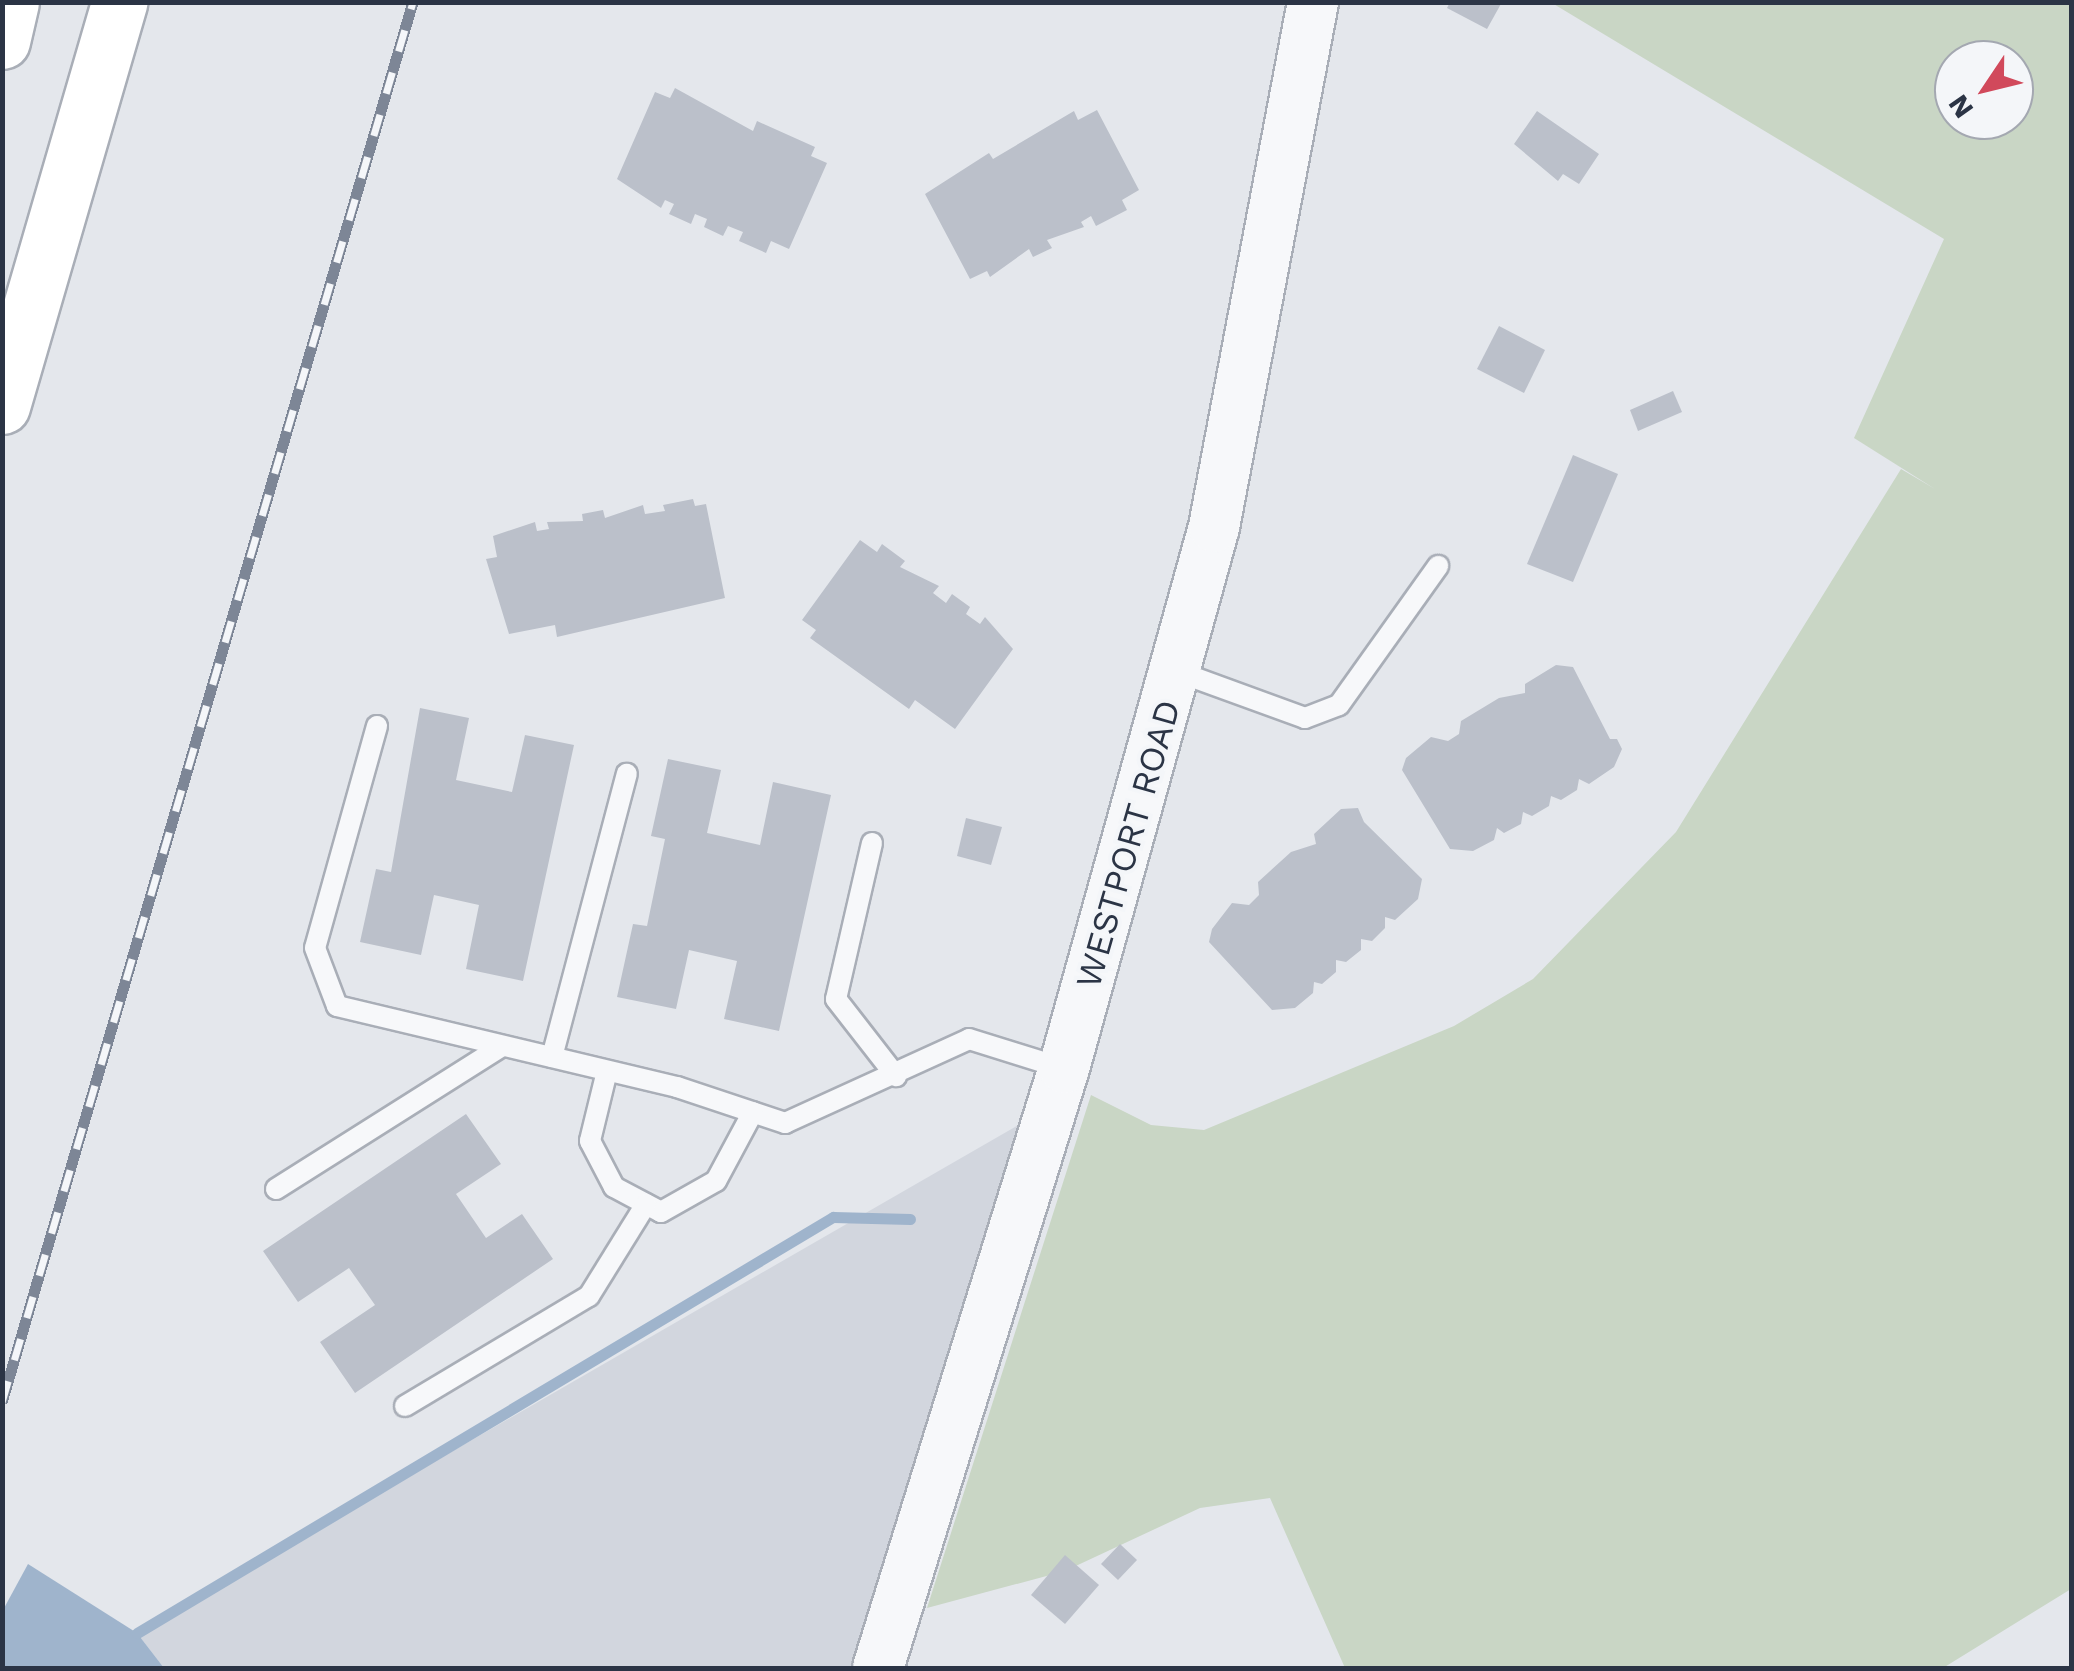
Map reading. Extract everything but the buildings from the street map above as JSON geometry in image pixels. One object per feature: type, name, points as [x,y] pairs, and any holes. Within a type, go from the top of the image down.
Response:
[{"type":"main road","points":[[2,41],[11,2]]},
{"type":"main road","points":[[2,406],[118,2]]},
{"type":"street","name":"WESTPORT ROAD","points":[[878,1668],[1064,1068],[1214,528],[1313,2]]},
{"type":"lane","points":[[1176,671],[1306,718],[1339,705],[1438,566]]},
{"type":"lane","points":[[377,726],[316,948],[337,1006],[607,1071],[785,1123],[896,1076],[969,1039],[1064,1068]]},
{"type":"lane","points":[[552,1058],[627,774]]},
{"type":"lane","points":[[872,842],[836,999],[896,1076]]},
{"type":"lane","points":[[276,1189],[502,1046]]},
{"type":"lane","points":[[607,1071],[590,1141],[614,1187],[661,1212],[716,1181],[753,1112]]},
{"type":"lane","points":[[405,1406],[590,1296],[646,1204]]},
{"type":"shaded area","points":[[1053,1105],[878,1668],[164,1668],[137,1633]]},
{"type":"green space","points":[[1552,3],[2071,3],[2071,1589],[1943,1668],[1345,1668],[1270,1498],[1200,1508],[1065,1571],[927,1608],[1091,1095],[1151,1125],[1204,1130],[1454,1026],[1533,979],[1676,832],[1901,469],[1935,489],[1854,438],[1944,239]]},
{"type":"water","points":[[28,1564],[137,1633],[164,1668],[3,1668],[3,1610]]},
{"type":"waterway","points":[[137,1633],[833,1217],[910,1219]]},
{"type":"railway","points":[[2,1402],[413,2]]}]
